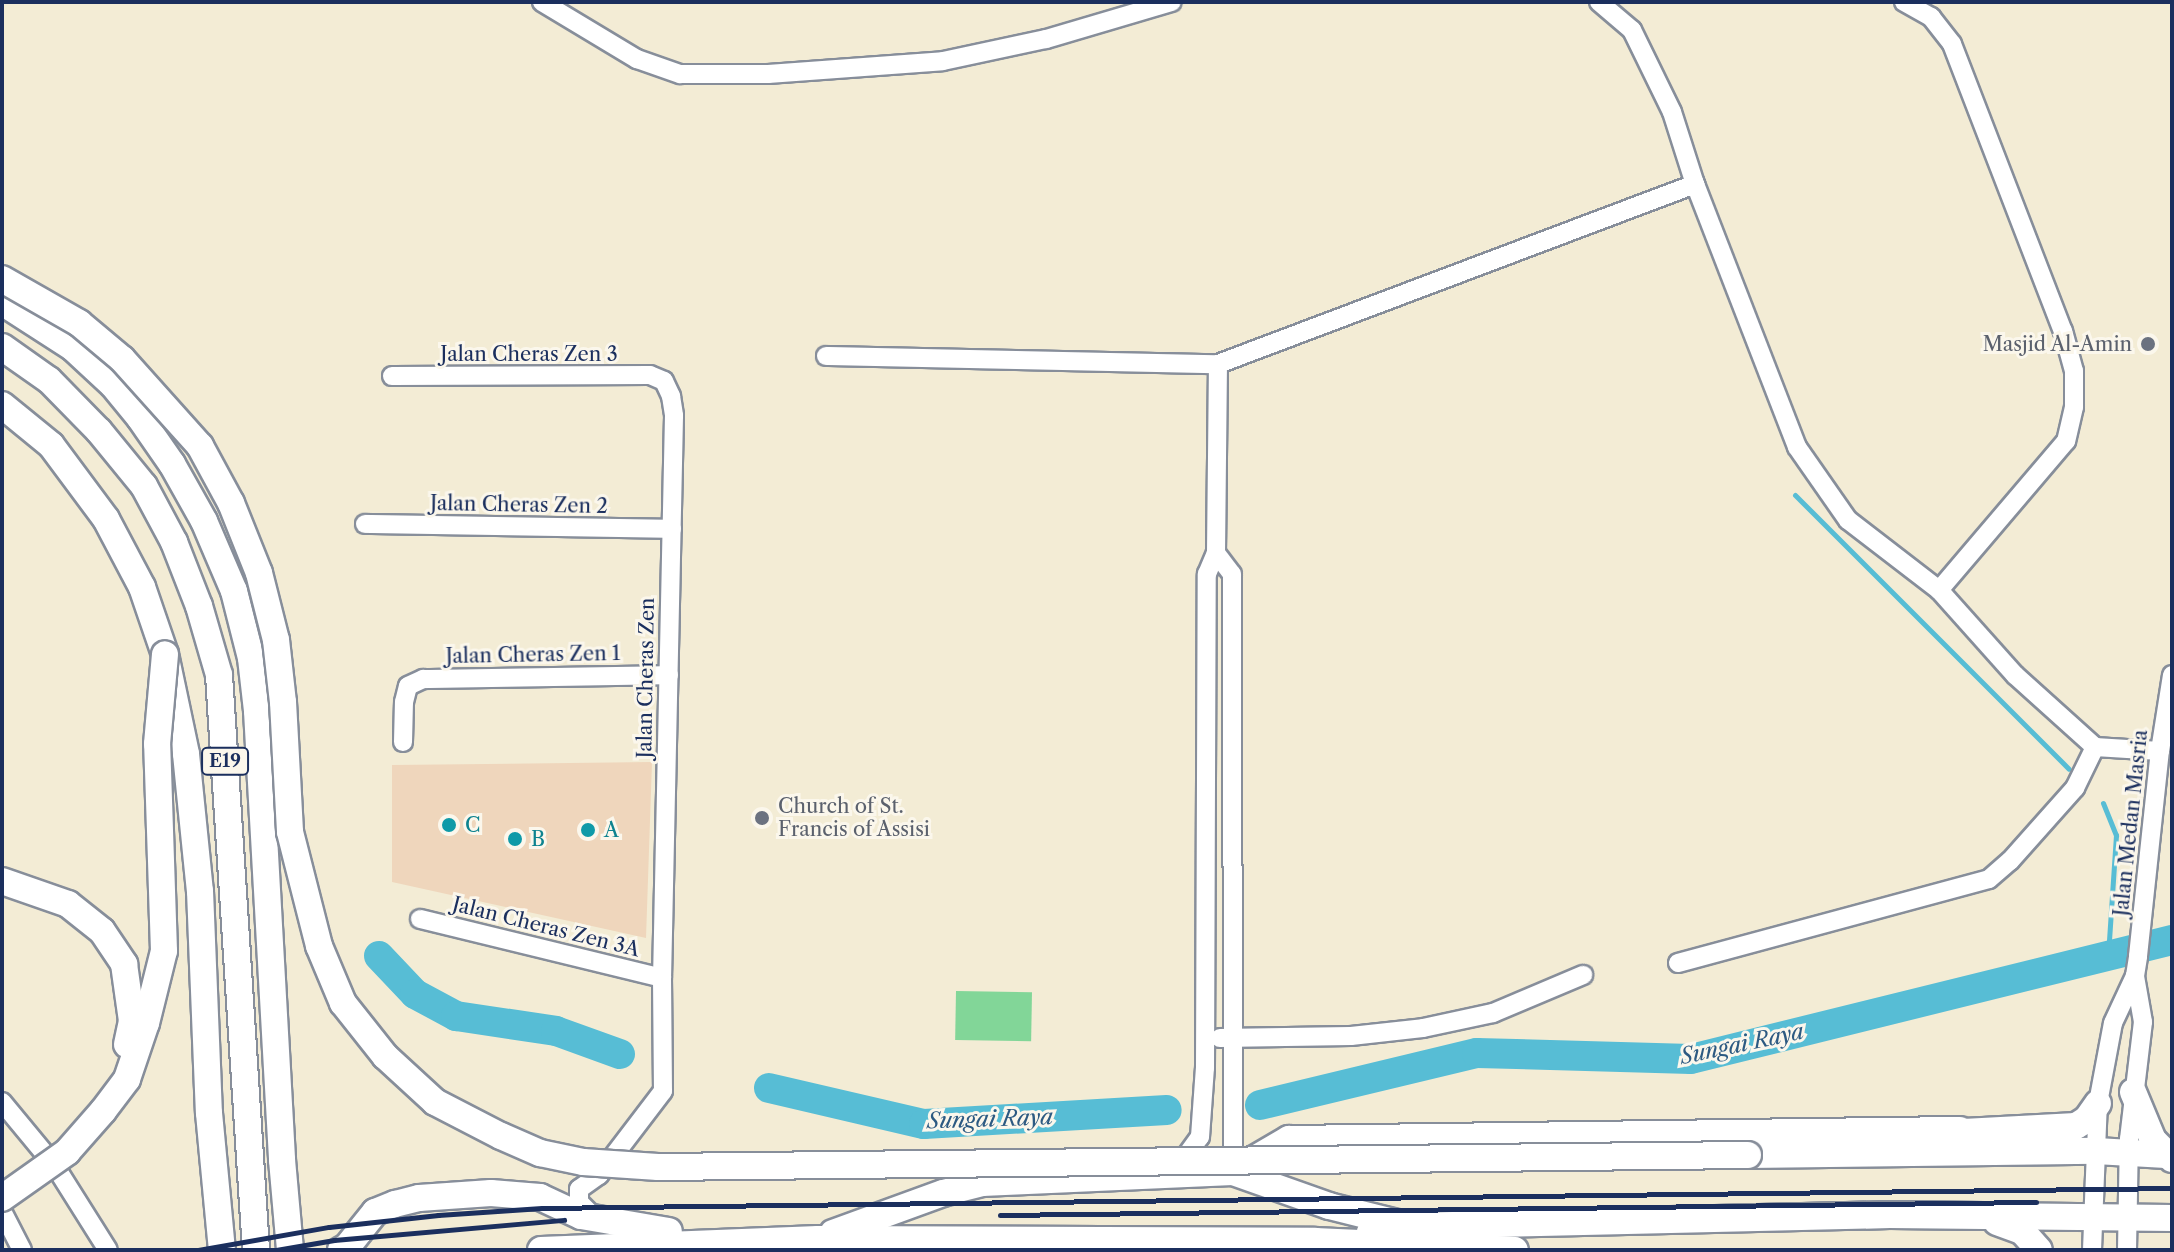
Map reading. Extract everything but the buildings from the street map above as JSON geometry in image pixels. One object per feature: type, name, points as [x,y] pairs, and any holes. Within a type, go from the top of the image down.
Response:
[{"type":"highway","points":[[2,279],[79,323],[111,350],[167,405],[200,446],[231,503],[259,573],[280,671],[290,832],[315,932],[343,1003],[385,1056],[435,1102],[540,1153],[583,1162],[658,1167],[1831,1152],[2096,1151],[2169,1157]]},
{"type":"highway","points":[[2,302],[73,348],[113,385],[140,418],[172,464],[204,521],[234,591],[251,658],[257,711],[282,1160],[290,1250]]},
{"type":"highway","name":"E19","points":[[2,347],[49,380],[99,431],[144,486],[174,542],[199,606],[219,675],[256,1250]]},
{"type":"highway","name":"E19","points":[[2,405],[51,445],[106,519],[142,587],[165,654],[186,754],[198,875],[209,1113],[222,1250]]},
{"type":"highway","points":[[2,1198],[67,1152],[103,1111],[127,1079],[146,1023],[164,951],[157,744],[165,654]]},
{"type":"highway","points":[[2,881],[68,904],[102,931],[124,964],[132,1021],[120,1071],[96,1106],[23,1170],[2,1182]]},
{"type":"highway","points":[[2133,1092],[2153,1140],[2169,1157]]},
{"type":"highway","points":[[1233,1172],[1289,1139],[2076,1126],[2087,1119],[2098,1103]]},
{"type":"highway","points":[[1831,1152],[1960,1130]]},
{"type":"highway","points":[[818,1239],[943,1193],[982,1183],[1233,1172],[1329,1206],[1409,1226]]},
{"type":"highway","points":[[341,1250],[347,1247],[375,1212],[395,1204],[419,1198],[514,1194],[540,1197],[597,1220],[740,1240]]},
{"type":"highway","points":[[1315,1241],[1409,1226],[1890,1215],[1986,1219],[2172,1218]]},
{"type":"highway","points":[[1986,1219],[2022,1231],[2039,1250]]},
{"type":"highway","points":[[541,1250],[818,1239],[1315,1241],[1515,1250]]},
{"type":"street","points":[[542,2],[637,59],[680,74],[768,74],[943,61],[1046,39],[1172,2]]},
{"type":"street","points":[[1599,2],[1632,30],[1672,112],[1695,184],[1797,447],[1848,520],[1939,590],[2015,675],[2095,747],[2160,751]]},
{"type":"street","points":[[1904,2],[1931,17],[1952,44],[2063,331],[2074,371],[2074,407],[2066,441],[1939,590]]},
{"type":"street","points":[[826,356],[1218,364],[1695,184]]},
{"type":"street","points":[[1171,1176],[1200,1137],[1205,1038],[1207,574],[1216,553],[1218,364]]},
{"type":"street","name":"Jalan Cheras Zen 3","points":[[392,376],[650,375],[664,381]]},
{"type":"street","name":"Jalan Cheras Zen","points":[[597,1220],[579,1202],[578,1195],[586,1182],[599,1175],[663,1091],[662,978],[674,416],[664,381]]},
{"type":"street","name":"Jalan Cheras Zen 2","points":[[365,524],[672,529]]},
{"type":"street","points":[[1216,553],[1232,574],[1235,782],[1230,1038],[1233,1172]]},
{"type":"street","name":"Jalan Cheras Zen 1","points":[[403,742],[404,702],[408,686],[423,679],[669,675]]},
{"type":"street","name":"Jalan Medan Masria","points":[[2092,1250],[2098,1103],[2113,1023],[2135,976],[2160,751],[2172,675]]},
{"type":"street","points":[[1678,963],[1989,879],[2010,861],[2075,788],[2095,747]]},
{"type":"street","name":"Jalan Cheras Zen 3A","points":[[420,919],[662,978]]},
{"type":"street","points":[[1205,1038],[1351,1036],[1423,1028],[1493,1013],[1583,975]]},
{"type":"street","name":"Jalan Medan Masria","points":[[2127,1250],[2128,1152],[2143,1022],[2135,976]]},
{"type":"street","points":[[2,1102],[55,1166],[108,1250]]},
{"type":"street","points":[[514,1194],[558,1195],[599,1175]]},
{"type":"street","points":[[2,1211],[22,1250]]},
{"type":"shaded area","points":[[652,762],[646,938],[392,882],[392,765]]},
{"type":"green space","points":[[956,991],[1032,992],[1031,1041],[955,1040]]},
{"type":"waterway","points":[[1795,495],[2069,769]]},
{"type":"waterway","points":[[2103,803],[2116,835],[2108,956]]},
{"type":"waterway","name":"Sungai Raya","points":[[1260,1105],[1477,1053],[1691,1059],[2172,940]]},
{"type":"waterway","name":"Sungai Raya","points":[[379,956],[415,994],[456,1016],[556,1031],[620,1054]]},
{"type":"waterway","name":"Sungai Raya","points":[[769,1088],[924,1124],[1167,1110]]},
{"type":"railway","points":[[198,1250],[329,1227],[542,1208],[2172,1188]]},
{"type":"railway","points":[[1000,1215],[2036,1202]]},
{"type":"railway","points":[[276,1250],[334,1240],[564,1220]]},
{"type":"place","name":"Masjid Al-Amin","points":[[2148,344]]},
{"type":"place","name":"Church of St. Francis of Assisi","points":[[762,818]]},
{"type":"place","name":"C","points":[[449,825]]},
{"type":"place","name":"A","points":[[588,830]]},
{"type":"place","name":"B","points":[[515,839]]}]
